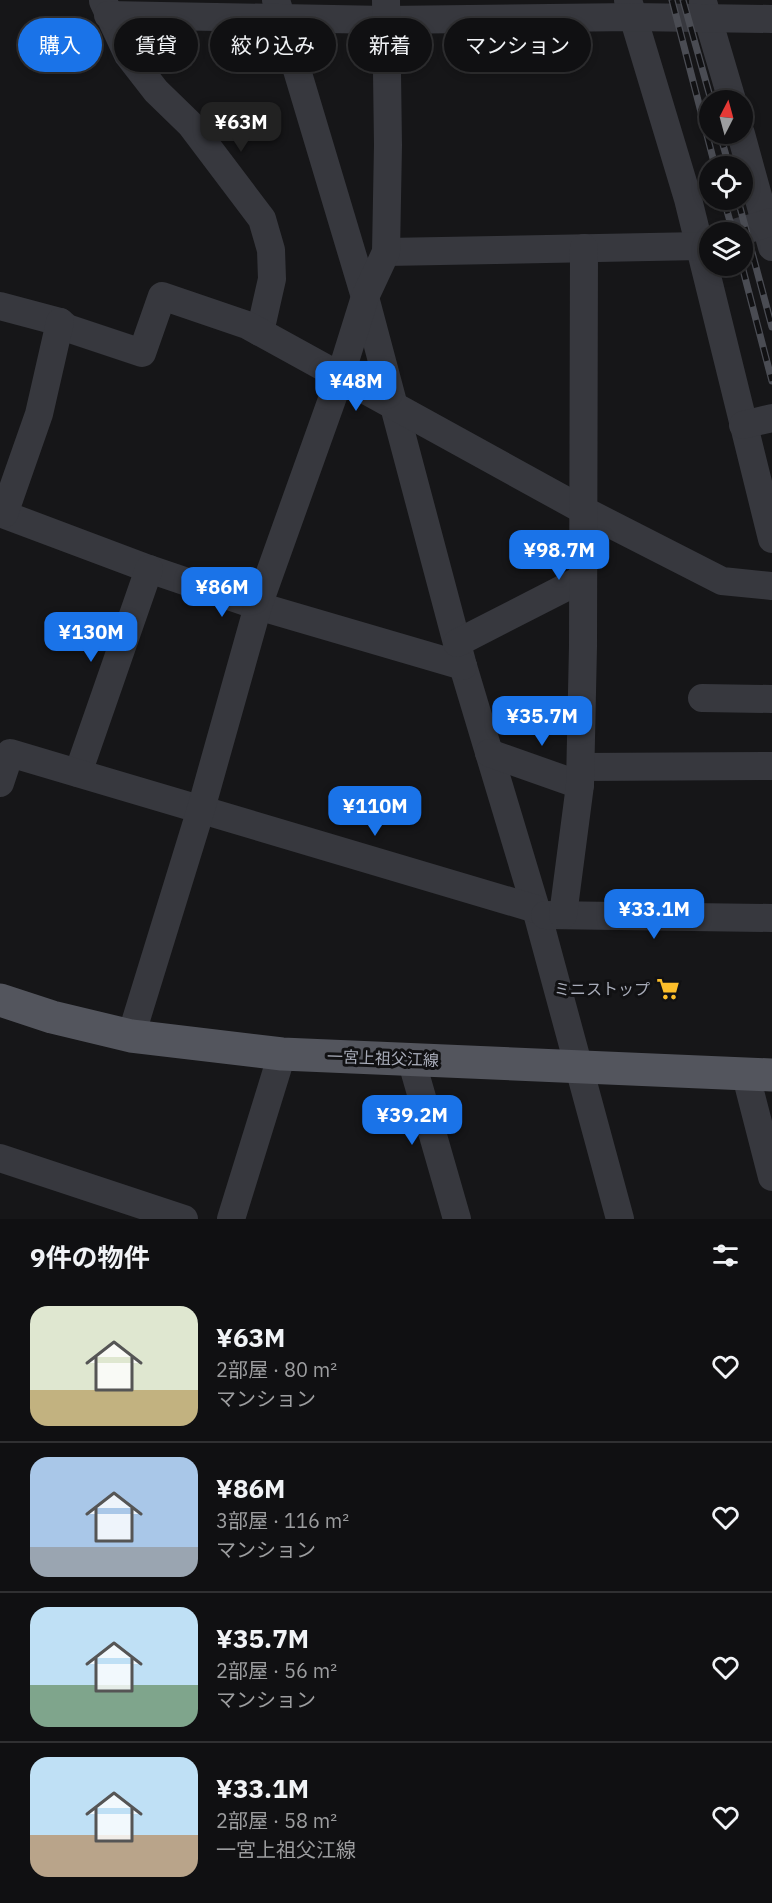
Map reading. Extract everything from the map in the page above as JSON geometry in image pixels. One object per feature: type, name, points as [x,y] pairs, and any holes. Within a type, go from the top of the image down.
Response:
[{"type":"main road","name":"一宮上祖父江線","points":[[0,1000],[52,1017],[131,1036],[282,1054],[758,1074]]},
{"type":"street","points":[[260,332],[272,279],[272,250],[262,219],[191,125],[156,91],[128,55],[105,8],[705,10],[772,19]]},
{"type":"street","points":[[630,9],[699,226]]},
{"type":"street","points":[[279,10],[365,297],[460,655],[489,753],[545,913],[577,1067],[620,1219]]},
{"type":"street","points":[[131,1036],[201,809],[258,606],[340,377],[365,297],[386,252],[388,145],[386,10]]},
{"type":"street","points":[[705,10],[729,90]]},
{"type":"street","points":[[744,144],[769,217],[753,225]]},
{"type":"street","points":[[386,252],[699,245]]},
{"type":"street","points":[[545,913],[580,776],[584,248]]},
{"type":"street","points":[[712,276],[743,426],[772,539]]},
{"type":"street","points":[[0,306],[60,322],[67,328],[142,353],[162,296],[247,325],[583,510],[722,581],[772,586]]},
{"type":"street","points":[[60,322],[39,414],[2,513],[149,569],[258,606],[460,655],[582,579]]},
{"type":"street","points":[[743,426],[772,418]]},
{"type":"street","points":[[78,773],[149,569]]},
{"type":"street","points":[[702,698],[772,699]]},
{"type":"street","points":[[0,783],[10,753],[545,913],[772,918]]},
{"type":"street","points":[[489,753],[580,776],[772,766]]},
{"type":"street","points":[[231,1219],[282,1054]]},
{"type":"street","points":[[411,1059],[457,1219]]},
{"type":"street","points":[[758,1074],[772,1177]]},
{"type":"street","points":[[0,1158],[184,1219]]},
{"type":"railway","points":[[672,0],[712,156]]},
{"type":"railway","points":[[683,0],[708,90]]},
{"type":"railway","points":[[723,144],[726,156]]},
{"type":"railway","points":[[727,210],[730,222]]},
{"type":"railway","points":[[741,210],[772,327]]},
{"type":"railway","points":[[745,276],[772,381]]},
{"type":"place","name":"ミニストップ","points":[[668,989]]}]
